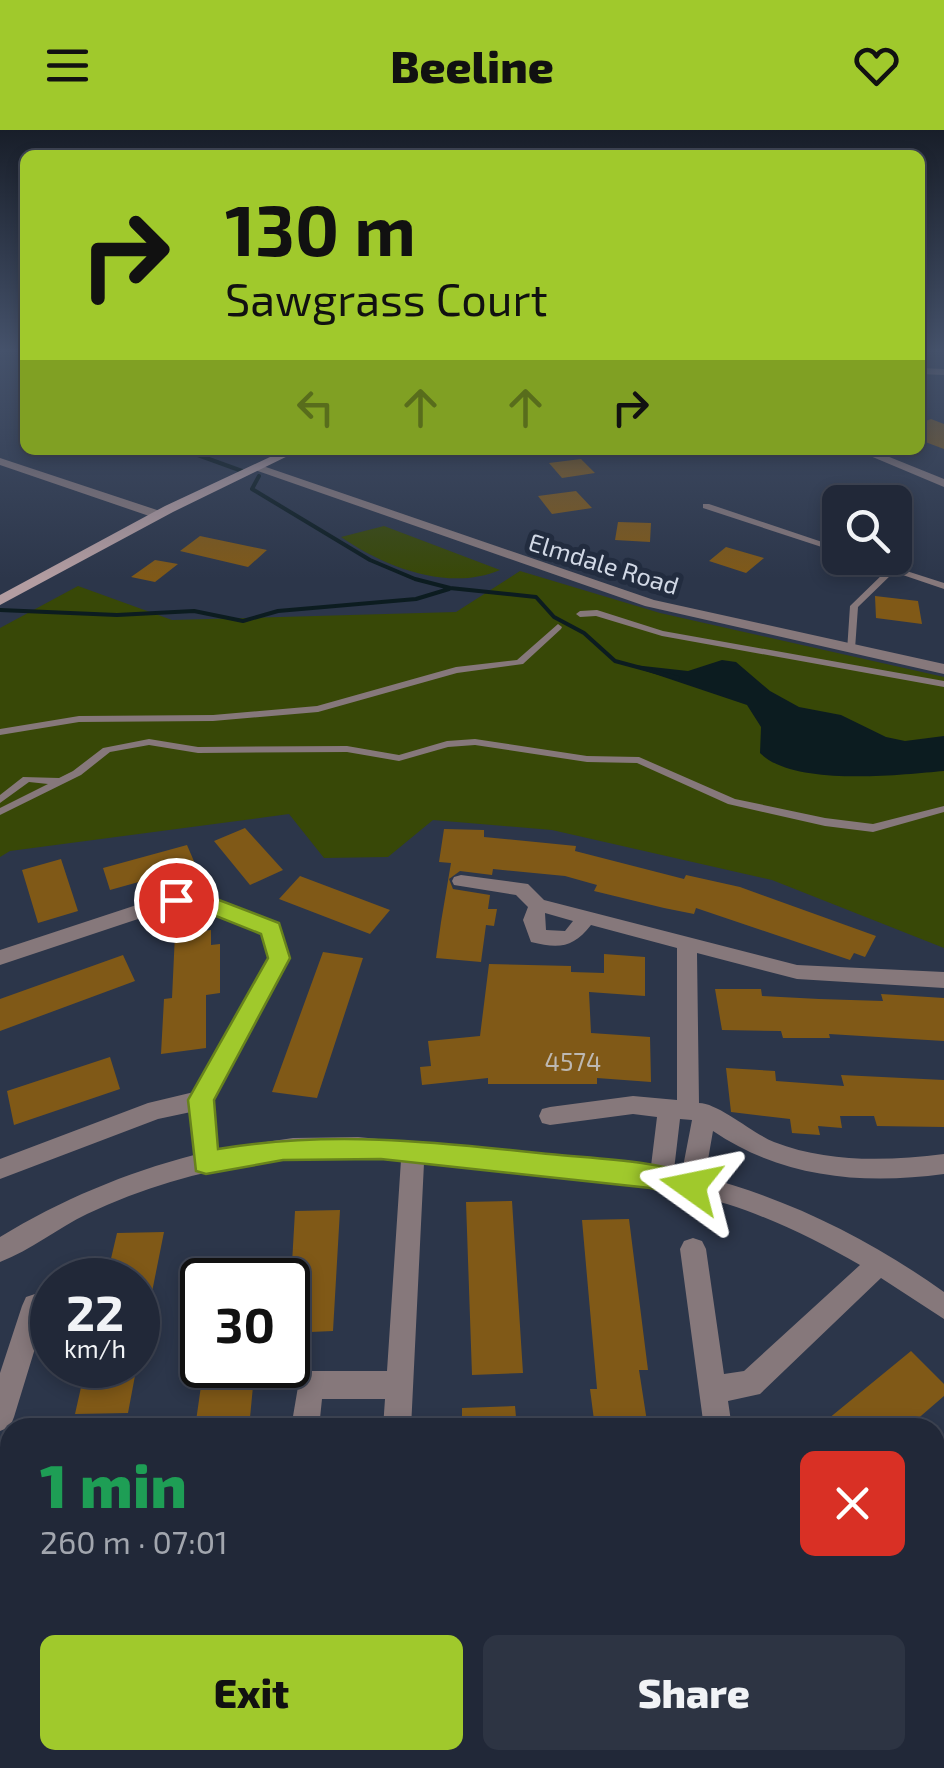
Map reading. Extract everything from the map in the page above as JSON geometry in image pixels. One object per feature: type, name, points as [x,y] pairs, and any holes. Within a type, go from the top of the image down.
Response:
[{"type":"street","points":[[0,601],[159,515],[284,455]]},
{"type":"street","points":[[874,455],[944,483]]},
{"type":"street","points":[[0,461],[159,515]]},
{"type":"street","name":"Elmdale Road","points":[[259,468],[600,588],[944,669]]},
{"type":"street","points":[[461,881],[521,889],[538,904],[798,972],[944,980]]},
{"type":"street","points":[[0,958],[176,900],[198,901],[271,929],[279,958],[201,1100],[206,1162]]},
{"type":"street","points":[[538,904],[533,920],[538,938],[570,938],[586,918]]},
{"type":"street","points":[[687,946],[691,1186]]},
{"type":"street","points":[[0,1169],[156,1110],[201,1100]]},
{"type":"street","points":[[550,1116],[633,1104],[687,1110],[743,1138],[823,1166],[878,1170],[944,1164]]},
{"type":"street","points":[[661,1178],[687,1110]]},
{"type":"street","points":[[0,1250],[110,1193],[206,1162],[283,1149],[334,1146],[661,1178],[808,1226],[880,1264],[944,1307]]},
{"type":"street","points":[[399,1418],[413,1153]]},
{"type":"street","points":[[693,1250],[716,1418]]},
{"type":"street","points":[[712,1389],[750,1384],[880,1264]]},
{"type":"street","points":[[0,1417],[30,1322]]},
{"type":"street","points":[[306,1418],[310,1384],[401,1385]]},
{"type":"lane","points":[[706,506],[822,545]]},
{"type":"lane","points":[[850,648],[854,606],[887,575]]},
{"type":"lane","points":[[911,575],[944,586]]},
{"type":"lane","points":[[580,614],[597,614],[662,633],[944,684]]},
{"type":"lane","points":[[0,732],[78,719],[214,718],[318,709],[444,674],[520,662],[558,628]]},
{"type":"lane","points":[[0,812],[60,781],[106,750],[132,743],[198,750],[348,749],[399,758],[447,744],[475,742],[587,759],[639,760],[722,798],[825,822],[873,828],[944,809]]},
{"type":"lane","points":[[0,800],[27,780],[60,781]]},
{"type":"green space","points":[[384,526],[500,570],[460,578],[418,573],[377,558],[341,537]]},
{"type":"green space","points":[[520,571],[660,613],[944,677],[944,948],[772,880],[552,830],[433,820],[388,857],[324,858],[289,814],[10,851],[0,857],[0,628],[78,586],[172,620],[456,612]]},
{"type":"shaded area","points":[[722,660],[736,662],[770,691],[799,707],[841,715],[886,737],[905,741],[944,736],[944,771],[821,775],[776,764],[760,753],[761,727],[747,705],[625,664],[688,671]]},
{"type":"building","points":[[925,425],[944,425],[944,449],[925,442]]},
{"type":"building","points":[[581,459],[595,473],[562,478],[549,463]]},
{"type":"building","points":[[576,491],[592,508],[552,514],[538,496]]},
{"type":"building","points":[[618,522],[651,523],[650,542],[615,540]]},
{"type":"building","points":[[200,536],[267,550],[248,567],[180,551]]},
{"type":"building","points":[[726,547],[764,558],[746,573],[709,561]]},
{"type":"building","points":[[155,560],[178,564],[155,582],[131,577]]},
{"type":"building","points":[[875,596],[918,601],[922,624],[876,618]]},
{"type":"building","points":[[245,828],[283,870],[250,885],[214,841]]},
{"type":"building","points":[[444,829],[484,830],[484,837],[576,846],[575,851],[684,879],[686,875],[740,887],[876,936],[865,957],[854,953],[850,960],[696,908],[694,914],[594,891],[597,885],[565,876],[493,869],[492,875],[460,871],[449,879],[453,889],[490,895],[488,909],[497,909],[494,926],[486,925],[481,962],[436,958],[451,863],[439,862]]},
{"type":"building","points":[[187,845],[196,866],[110,890],[103,868]]},
{"type":"building","points":[[61,859],[78,911],[38,923],[22,870]]},
{"type":"building","points":[[300,876],[390,910],[370,934],[279,899]]},
{"type":"building","points":[[211,930],[211,945],[220,944],[220,993],[206,995],[206,1048],[161,1054],[164,999],[172,998],[175,934]]},
{"type":"building","points":[[323,952],[363,958],[317,1098],[272,1092]]},
{"type":"building","points":[[604,954],[645,957],[645,996],[589,992],[591,1033],[650,1037],[651,1082],[597,1078],[597,1084],[488,1084],[488,1078],[422,1085],[420,1067],[431,1066],[428,1041],[480,1036],[489,964],[571,966],[571,972],[604,973]]},
{"type":"building","points":[[123,955],[135,981],[0,1031],[0,999]]},
{"type":"building","points":[[715,989],[761,989],[762,996],[819,999],[883,1001],[881,994],[944,998],[944,1041],[829,1034],[830,1038],[783,1038],[781,1031],[722,1030]]},
{"type":"building","points":[[110,1057],[120,1089],[14,1125],[7,1091]]},
{"type":"building","points":[[726,1068],[775,1071],[776,1081],[844,1086],[841,1075],[944,1080],[944,1127],[877,1126],[874,1116],[840,1116],[842,1128],[818,1126],[820,1135],[792,1133],[790,1119],[731,1112]]},
{"type":"building","points":[[512,1201],[523,1373],[472,1375],[466,1202]]},
{"type":"building","points":[[340,1210],[333,1331],[310,1332],[310,1258],[292,1258],[295,1211]]},
{"type":"building","points":[[629,1219],[648,1370],[639,1370],[646,1418],[594,1418],[590,1389],[597,1389],[582,1220]]},
{"type":"building","points":[[164,1232],[159,1258],[111,1258],[117,1233]]},
{"type":"building","points":[[911,1351],[944,1384],[944,1396],[919,1418],[829,1418]]},
{"type":"building","points":[[81,1388],[133,1388],[128,1413],[75,1414]]},
{"type":"building","points":[[201,1388],[253,1388],[250,1418],[196,1418]]},
{"type":"building","points":[[515,1406],[516,1418],[462,1418],[462,1408]]},
{"type":"waterway","points":[[198,455],[242,471]]},
{"type":"waterway","points":[[259,476],[252,489],[370,560],[415,579],[450,588],[536,597],[554,617],[584,633],[615,661],[678,678]]},
{"type":"waterway","points":[[0,610],[117,615],[194,611],[243,621],[278,611],[416,599],[449,589]]},
{"type":"route","points":[[176,900],[198,901],[271,929],[279,958],[201,1100],[206,1162],[283,1149],[381,1148],[650,1176],[691,1186]]}]
